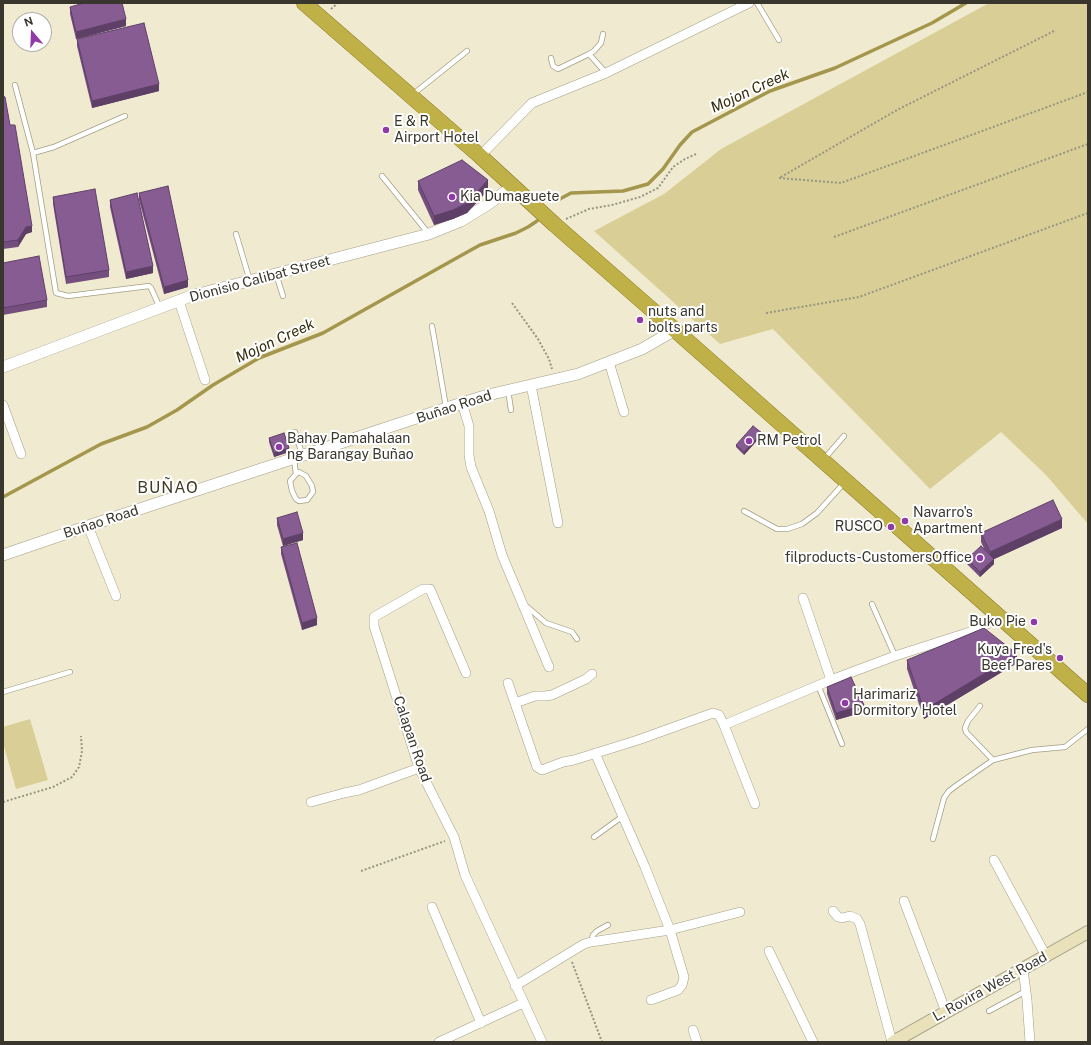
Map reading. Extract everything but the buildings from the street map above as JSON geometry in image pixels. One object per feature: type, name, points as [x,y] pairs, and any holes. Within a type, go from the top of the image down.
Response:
[{"type":"highway","points":[[304,3],[480,156],[552,222],[1088,695]]},
{"type":"main road","name":"L. Rovira West Road","points":[[893,1042],[1088,932]]},
{"type":"street","points":[[480,156],[532,103],[606,73],[749,3]]},
{"type":"street","name":"Dionisio Calibat Street","points":[[3,367],[191,296],[429,234],[461,221],[487,205],[513,186]]},
{"type":"street","points":[[179,301],[205,380]]},
{"type":"street","name":"Buñao Road","points":[[3,555],[462,403],[508,390],[578,374],[642,349],[675,330]]},
{"type":"street","points":[[609,362],[624,412]]},
{"type":"street","points":[[531,385],[558,523]]},
{"type":"street","points":[[462,403],[469,426],[469,455],[472,468],[489,511],[502,555],[549,667]]},
{"type":"street","points":[[3,405],[21,454]]},
{"type":"street","points":[[88,526],[116,596]]},
{"type":"street","name":"Calapan Road","points":[[466,673],[430,588],[423,589],[374,617],[374,626],[419,768],[454,837],[465,875],[542,1042]]},
{"type":"street","points":[[803,598],[831,680]]},
{"type":"street","points":[[724,726],[818,685],[895,656],[970,632],[1000,618]]},
{"type":"street","points":[[514,703],[535,696],[552,695],[586,679],[592,674]]},
{"type":"street","points":[[508,683],[539,770],[638,740],[713,713],[719,715],[755,804]]},
{"type":"street","points":[[596,753],[646,867],[670,930],[684,977],[682,985],[678,990],[651,1000]]},
{"type":"street","points":[[311,802],[359,790],[419,768]]},
{"type":"street","points":[[994,860],[1046,956]]},
{"type":"street","points":[[904,901],[946,1012]]},
{"type":"street","points":[[432,907],[481,1023]]},
{"type":"street","points":[[833,911],[838,917],[842,918],[850,916],[857,919],[860,924],[893,1042]]},
{"type":"street","points":[[515,986],[584,944],[670,930],[740,912]]},
{"type":"street","points":[[769,951],[813,1042]]},
{"type":"street","points":[[1023,969],[1030,1042]]},
{"type":"street","points":[[439,1042],[523,1003]]},
{"type":"street","points":[[693,1030],[697,1042]]},
{"type":"lane","points":[[757,3],[779,40]]},
{"type":"lane","points":[[551,58],[553,66],[558,69],[594,51],[601,43],[603,34]]},
{"type":"lane","points":[[411,96],[468,51]]},
{"type":"lane","points":[[588,54],[606,73]]},
{"type":"lane","points":[[16,85],[33,153],[56,293],[68,296],[149,286],[152,288],[160,308]]},
{"type":"lane","points":[[33,153],[54,147],[125,116]]},
{"type":"lane","points":[[382,176],[429,234]]},
{"type":"lane","points":[[236,234],[250,281]]},
{"type":"lane","points":[[276,274],[283,296]]},
{"type":"lane","points":[[432,326],[436,357],[447,409]]},
{"type":"lane","points":[[508,390],[511,410]]},
{"type":"lane","points":[[295,432],[298,457],[296,474],[290,480],[295,498],[299,501],[307,500],[313,492],[312,486],[306,476],[299,472],[296,474]]},
{"type":"lane","points":[[822,460],[844,436]]},
{"type":"lane","points":[[744,511],[778,529],[787,529],[802,524],[817,513],[846,481]]},
{"type":"lane","points":[[521,601],[546,623],[572,632],[577,639]]},
{"type":"lane","points":[[872,604],[895,656]]},
{"type":"lane","points":[[3,692],[70,672]]},
{"type":"lane","points":[[818,685],[842,744]]},
{"type":"lane","points":[[980,706],[968,721],[965,728],[966,732],[993,760]]},
{"type":"lane","points":[[933,839],[944,798],[949,791],[993,760],[1032,750],[1066,747],[1088,729]]},
{"type":"lane","points":[[594,837],[623,816]]},
{"type":"lane","points":[[591,942],[593,935],[608,925]]},
{"type":"lane","points":[[989,1012],[1026,991]]},
{"type":"path","points":[[1054,31],[897,110],[779,178],[841,183],[1088,92]]},
{"type":"path","points":[[834,238],[1088,144]]},
{"type":"path","points":[[552,222],[589,208],[612,205],[646,194],[658,188],[673,167],[696,154]]},
{"type":"path","points":[[766,313],[859,298],[1088,213]]},
{"type":"path","points":[[512,303],[538,339],[549,359],[556,380]]},
{"type":"path","points":[[3,802],[53,787],[72,777],[79,767],[82,752],[81,736]]},
{"type":"path","points":[[362,871],[454,837]]},
{"type":"path","points":[[569,953],[602,1042]]},
{"type":"shaded area","points":[[989,3],[1088,3],[1088,524],[1046,475],[1001,432],[930,489],[773,329],[720,344],[594,231],[664,194],[721,149]]},
{"type":"shaded area","points":[[30,719],[48,780],[16,789],[3,743],[3,727]]},
{"type":"waterway","name":"Mojon Creek","points":[[556,201],[571,193],[623,191],[648,184],[663,169],[680,145],[692,132],[770,91],[835,68],[932,23],[966,3]]},
{"type":"waterway","name":"Mojon Creek","points":[[3,497],[101,444],[147,427],[177,410],[213,385],[259,358],[323,333],[480,245],[516,233],[537,221]]},
{"type":"place","name":"E & R Airport Hotel","points":[[386,130]]},
{"type":"place","name":"Kia Dumaguete","points":[[452,197]]},
{"type":"place","name":"nuts and bolts parts","points":[[640,320]]},
{"type":"place","name":"RM Petrol","points":[[749,441]]},
{"type":"place","name":"Bahay Pamahalaan ng Barangay Buñao","points":[[279,447]]},
{"type":"place","name":"Navarro's Apartment","points":[[905,521]]},
{"type":"place","name":"RUSCO","points":[[891,527]]},
{"type":"place","name":"filproducts-CustomersOffice","points":[[980,558]]},
{"type":"place","name":"Buko Pie","points":[[1034,622]]},
{"type":"place","name":"Kuya Fred's Beef Pares","points":[[1060,658]]},
{"type":"place","name":"Harimariz Dormitory Hotel","points":[[845,703]]},
{"type":"district","name":"BUÑAO","points":[[168,488]]}]
